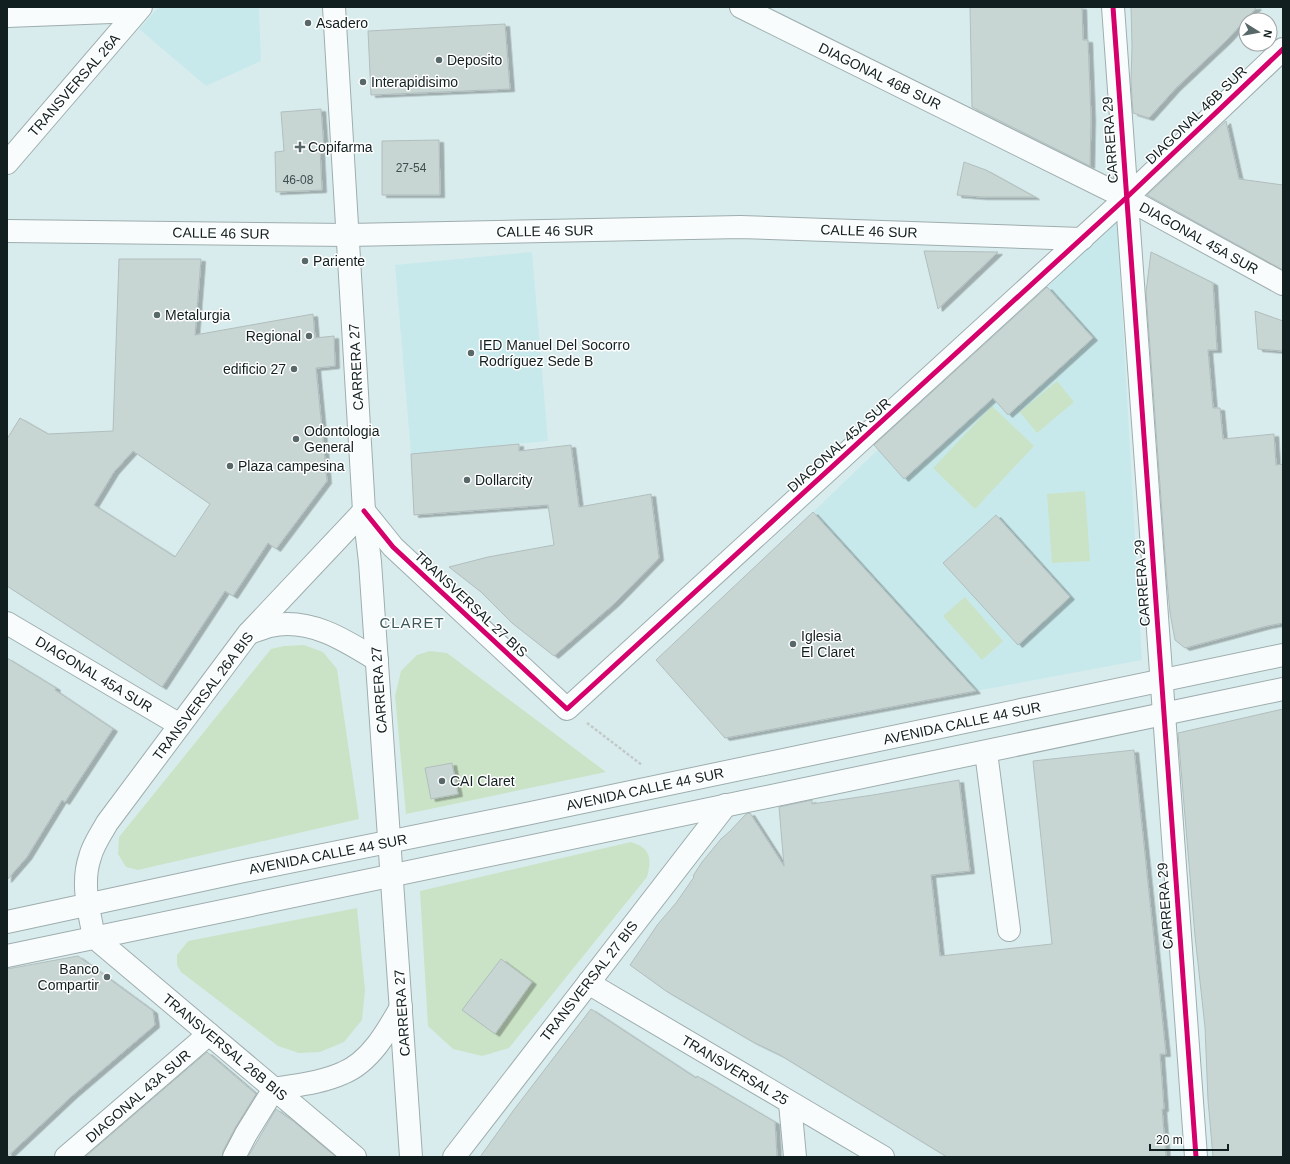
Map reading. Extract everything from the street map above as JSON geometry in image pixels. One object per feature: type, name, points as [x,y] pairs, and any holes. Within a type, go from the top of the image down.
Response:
[{"type":"street","name":"CARRERA 27","points":[[334,7],[364,511],[370,562],[412,1157]]},
{"type":"street","name":"DIAGONAL 46B SUR","points":[[741,7],[1126,198],[1283,49]]},
{"type":"street","name":"CARRERA 29","points":[[1113,7],[1196,1157]]},
{"type":"street","points":[[7,16],[139,9]]},
{"type":"street","name":"TRANSVERSAL 26A","points":[[7,163],[139,9]]},
{"type":"street","name":"DIAGONAL 45A SUR","points":[[567,709],[1126,198],[1283,284]]},
{"type":"street","name":"CALLE 46 SUR","points":[[7,231],[348,235],[740,227],[1082,239]]},
{"type":"street","name":"TRANSVERSAL 26A BIS","points":[[94,938],[87,905],[86,875],[90,856],[107,823],[248,634],[364,511]]},
{"type":"street","name":"TRANSVERSAL 27 BIS","points":[[364,511],[393,547],[567,709]]},
{"type":"street","name":"DIAGONAL 45A SUR","points":[[7,623],[180,725]]},
{"type":"street","points":[[248,634],[270,626],[291,624],[310,627],[335,636],[377,660]]},
{"type":"street","name":"AVENIDA CALLE 44 SUR","points":[[7,922],[239,872],[526,814],[1283,655]]},
{"type":"street","points":[[7,956],[1283,689]]},
{"type":"street","points":[[986,752],[1010,930]]},
{"type":"street","name":"TRANSVERSAL 27 BIS","points":[[454,1157],[726,805]]},
{"type":"street","name":"TRANSVERSAL 26B BIS","points":[[94,938],[355,1157]]},
{"type":"street","name":"TRANSVERSAL 25","points":[[589,982],[595,987],[883,1157]]},
{"type":"street","points":[[234,1157],[246,1134],[274,1089],[323,1080],[344,1073],[364,1059],[379,1043],[401,1007]]},
{"type":"street","name":"DIAGONAL 43A SUR","points":[[66,1157],[209,1034]]},
{"type":"street","points":[[790,1103],[795,1157]]},
{"type":"path","points":[[567,709],[647,769]]},
{"type":"shaded area","points":[[159,7],[259,7],[261,61],[206,86],[139,29]]},
{"type":"shaded area","points":[[1117,220],[1142,660],[976,691],[813,512]]},
{"type":"shaded area","name":"IED Manuel Del Socorro Rodríguez Sede B","points":[[532,252],[548,441],[411,454],[395,265]]},
{"type":"green space","points":[[1057,381],[1074,402],[1037,433],[1020,412]]},
{"type":"green space","points":[[992,406],[1034,446],[975,509],[933,468]]},
{"type":"green space","points":[[1085,491],[1090,561],[1052,563],[1047,494]]},
{"type":"green space","points":[[965,597],[1003,641],[982,660],[943,616]]},
{"type":"green space","points":[[304,645],[323,652],[337,669],[359,819],[138,870],[126,867],[118,854],[119,837],[271,649],[284,646]]},
{"type":"green space","points":[[430,651],[447,653],[606,772],[406,814],[395,696],[401,671],[417,655]]},
{"type":"green space","points":[[631,842],[643,847],[648,855],[649,865],[647,877],[509,1048],[482,1056],[453,1049],[428,1026],[420,891]]},
{"type":"green space","points":[[357,908],[365,990],[362,1020],[344,1042],[320,1052],[299,1053],[278,1046],[181,972],[177,965],[177,955],[188,941]]},
{"type":"building","points":[[970,7],[1082,7],[1083,40],[1088,40],[1091,118],[1090,166],[972,107]]},
{"type":"building","points":[[1131,7],[1257,7],[1252,12],[1238,12],[1238,28],[1176,88],[1149,118],[1133,113],[1131,81]]},
{"type":"building","name":"Deposito","points":[[505,24],[510,89],[371,95],[368,31]]},
{"type":"building","points":[[321,109],[324,149],[320,150],[322,190],[276,192],[275,152],[284,151],[281,112]]},
{"type":"building","points":[[1226,121],[1239,179],[1283,185],[1283,270],[1147,195]]},
{"type":"building","points":[[439,140],[440,195],[382,195],[382,141]]},
{"type":"building","points":[[964,162],[986,170],[1035,197],[982,197],[957,195]]},
{"type":"building","points":[[924,251],[998,252],[938,309]]},
{"type":"building","points":[[1151,252],[1213,283],[1217,350],[1208,350],[1213,408],[1220,408],[1223,439],[1274,434],[1276,465],[1283,464],[1283,623],[1185,648],[1175,640],[1170,613],[1167,581],[1146,292]]},
{"type":"building","points":[[119,259],[201,259],[195,335],[313,314],[315,338],[334,336],[335,366],[316,368],[327,481],[276,549],[268,543],[233,596],[225,591],[162,687],[7,586],[7,439],[20,418],[48,434],[113,431]],"holes":[[[133,451],[210,504],[175,557],[94,505],[114,472]]]},
{"type":"building","points":[[1047,287],[1093,338],[1008,415],[993,398],[904,479],[874,445]]},
{"type":"building","points":[[1255,311],[1283,321],[1283,351],[1258,349]]},
{"type":"building","points":[[519,444],[519,451],[571,445],[579,507],[651,494],[659,558],[615,603],[554,656],[512,623],[481,592],[449,567],[488,557],[554,545],[548,505],[414,515],[411,454]]},
{"type":"building","points":[[813,512],[976,691],[725,738],[656,660]]},
{"type":"building","points":[[996,515],[1070,597],[1018,645],[943,563]]},
{"type":"building","points":[[7,658],[56,688],[55,690],[113,729],[65,802],[62,800],[27,857],[7,880]]},
{"type":"building","points":[[1283,709],[1283,1157],[1213,1157],[1208,1100],[1205,1027],[1195,936],[1178,733]]},
{"type":"building","points":[[1134,750],[1166,1054],[1160,1054],[1164,1109],[1162,1109],[1166,1157],[947,1157],[780,1055],[753,1042],[666,991],[630,965],[658,924],[676,903],[694,877],[693,876],[702,862],[721,839],[746,814],[750,813],[784,866],[779,807],[812,800],[812,804],[873,795],[959,780],[970,871],[931,875],[940,956],[1052,944],[1033,761]]},
{"type":"building","name":"CAI Claret","points":[[452,763],[458,794],[431,799],[425,768]]},
{"type":"building","points":[[78,956],[153,1011],[155,1025],[73,1095],[7,1157],[7,969]]},
{"type":"building","points":[[501,959],[532,982],[495,1034],[462,1010]]},
{"type":"building","points":[[591,1009],[696,1078],[697,1076],[775,1122],[777,1157],[480,1157]]},
{"type":"building","points":[[207,1052],[256,1094],[235,1128],[223,1151],[222,1157],[85,1157]]},
{"type":"building","points":[[276,1109],[293,1121],[336,1157],[248,1157]]},
{"type":"cycle path","points":[[1113,7],[1196,1157]]},
{"type":"cycle path","points":[[364,511],[393,547],[567,709],[1126,198],[1283,49]]},
{"type":"place","name":"Asadero","points":[[308,23]]},
{"type":"place","name":"Deposito","points":[[439,60]]},
{"type":"place","name":"Interapidisimo","points":[[363,82]]},
{"type":"place","name":"Copifarma","points":[[300,147]]},
{"type":"place","name":"Pariente","points":[[305,261]]},
{"type":"place","name":"Metalurgia","points":[[157,315]]},
{"type":"place","name":"Regional","points":[[309,336]]},
{"type":"place","name":"IED Manuel Del Socorro Rodríguez Sede B","points":[[471,353]]},
{"type":"place","name":"edificio 27","points":[[294,369]]},
{"type":"place","name":"Odontologia General","points":[[296,439]]},
{"type":"place","name":"Plaza campesina","points":[[230,466]]},
{"type":"place","name":"Dollarcity","points":[[467,480]]},
{"type":"place","name":"Iglesia El Claret","points":[[793,644]]},
{"type":"place","name":"CAI Claret","points":[[442,781]]},
{"type":"place","name":"Banco Compartir","points":[[107,977]]},
{"type":"district","name":"CLARET","points":[[412,623]]}]
